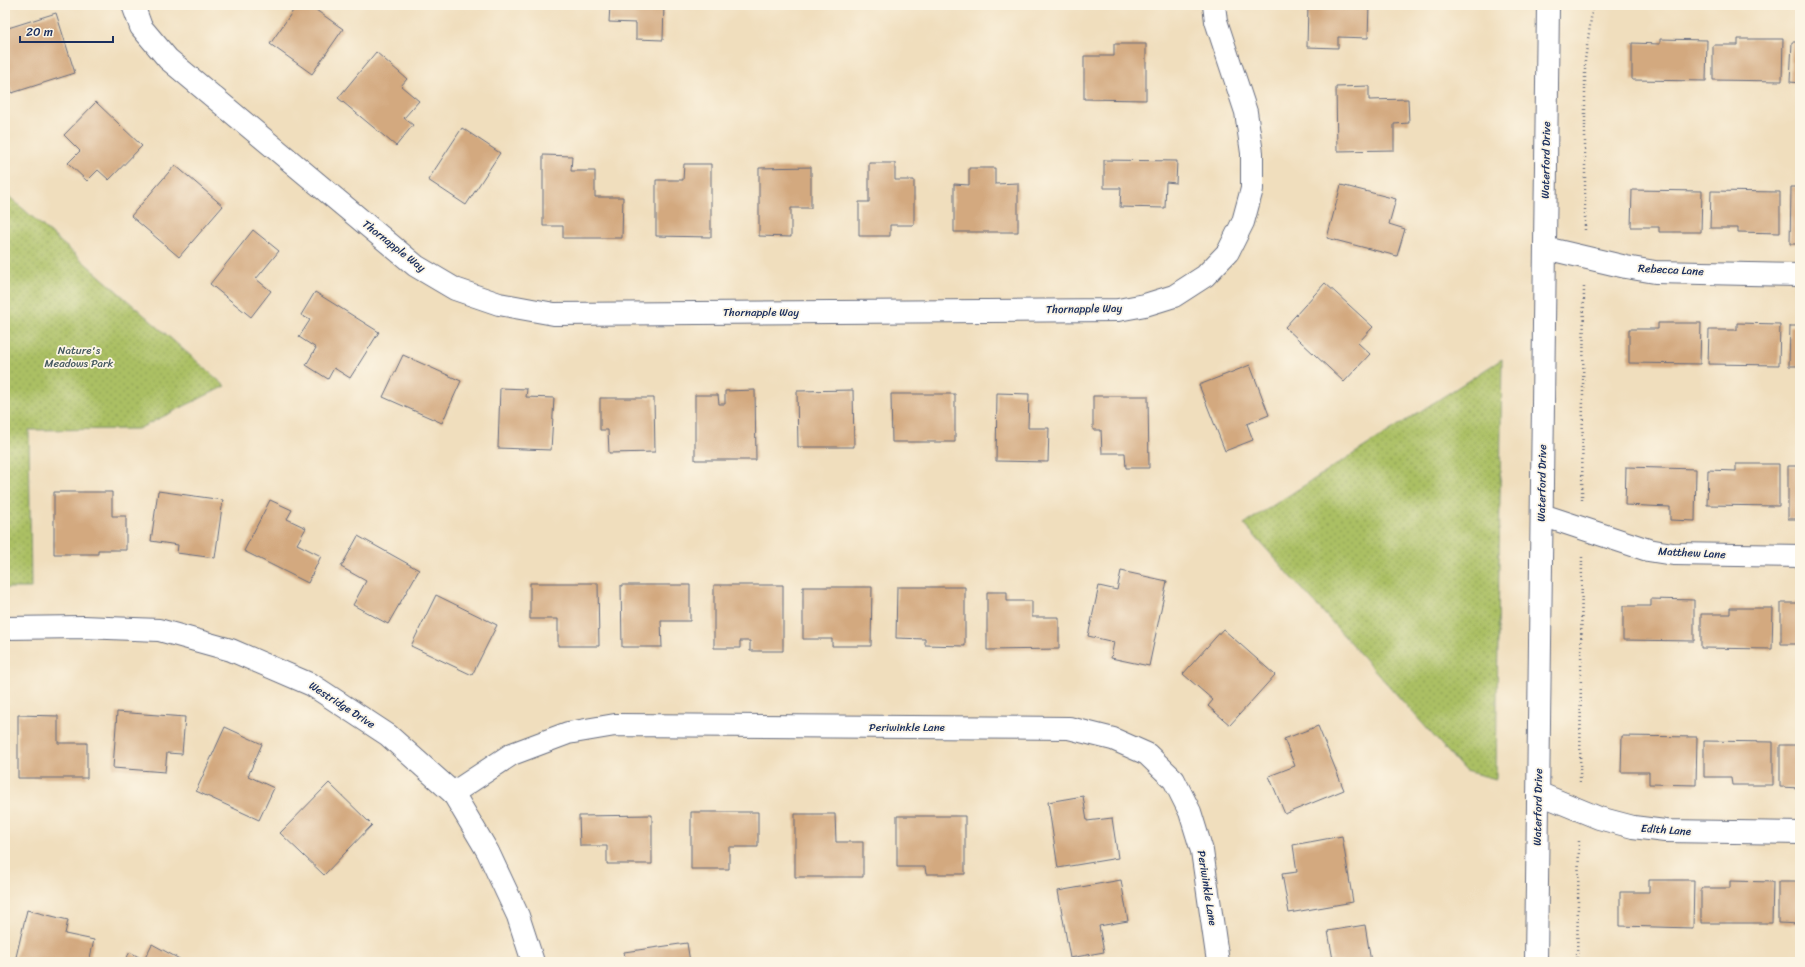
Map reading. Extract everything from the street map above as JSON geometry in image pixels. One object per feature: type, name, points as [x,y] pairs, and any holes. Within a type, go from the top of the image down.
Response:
[{"type":"street","name":"Thornapple Way","points":[[133,5],[141,27],[168,59],[416,266],[455,289],[499,304],[554,314],[1118,310],[1145,305],[1174,296],[1206,276],[1228,252],[1243,222],[1252,189],[1252,153],[1246,112],[1216,21],[1214,5]]},
{"type":"street","name":"Waterford Drive","points":[[1536,962],[1548,5]]},
{"type":"street","name":"Rebecca Lane","points":[[1545,248],[1626,267],[1655,272],[1800,275]]},
{"type":"street","name":"Matthew Lane","points":[[1542,515],[1648,550],[1672,554],[1800,556]]},
{"type":"street","name":"Westridge Drive","points":[[5,628],[83,627],[159,630],[231,650],[312,684],[388,735],[453,793],[488,852],[518,916],[533,962]]},
{"type":"street","name":"Periwinkle Lane","points":[[453,793],[512,754],[568,733],[615,725],[1069,728],[1113,739],[1147,754],[1174,780],[1190,812],[1202,851],[1218,962]]},
{"type":"street","name":"Edith Lane","points":[[1538,793],[1599,818],[1633,827],[1665,831],[1800,833]]},
{"type":"path","points":[[1577,962],[1580,810],[1584,60],[1593,5]]},
{"type":"green space","name":"Nature's Meadows Park","points":[[5,193],[225,386],[138,429],[29,430],[31,588],[5,588]]},
{"type":"green space","points":[[1502,359],[1496,779],[1465,771],[1244,524]]},
{"type":"building","points":[[297,5],[309,5],[343,29],[312,74],[270,44]]},
{"type":"building","points":[[610,5],[664,5],[663,40],[636,39],[636,23],[609,22]]},
{"type":"building","points":[[1308,5],[1369,5],[1368,38],[1338,37],[1338,48],[1307,47]]},
{"type":"building","points":[[56,13],[75,73],[12,93],[5,72],[5,29]]},
{"type":"building","points":[[1660,39],[1707,40],[1706,81],[1632,80],[1632,43],[1660,44]]},
{"type":"building","points":[[1738,39],[1783,39],[1782,81],[1713,80],[1713,45],[1738,45]]},
{"type":"building","points":[[1792,42],[1800,42],[1800,83],[1790,82]]},
{"type":"building","points":[[1114,44],[1146,44],[1146,100],[1084,99],[1084,56],[1114,56]]},
{"type":"building","points":[[376,52],[407,79],[401,86],[419,101],[404,118],[413,125],[396,146],[338,98]]},
{"type":"building","points":[[1369,86],[1369,100],[1408,99],[1409,123],[1394,124],[1394,150],[1337,151],[1336,87]]},
{"type":"building","points":[[96,102],[142,146],[109,180],[98,170],[87,181],[68,163],[80,151],[64,135]]},
{"type":"building","points":[[462,128],[500,153],[466,205],[428,180]]},
{"type":"building","points":[[543,155],[572,156],[571,171],[595,171],[595,197],[623,197],[622,238],[563,238],[563,226],[543,226]]},
{"type":"building","points":[[1104,160],[1177,161],[1176,183],[1166,182],[1165,208],[1120,207],[1121,188],[1104,188]]},
{"type":"building","points":[[869,163],[895,163],[895,180],[914,180],[914,225],[890,225],[890,236],[859,236],[859,202],[869,202]]},
{"type":"building","points":[[684,164],[711,164],[711,237],[656,236],[656,180],[683,180]]},
{"type":"building","points":[[175,165],[223,206],[179,257],[131,216]]},
{"type":"building","points":[[811,167],[811,208],[791,208],[791,237],[759,236],[759,168]]},
{"type":"building","points":[[969,168],[995,168],[995,184],[1018,183],[1018,232],[954,232],[954,184],[969,185]]},
{"type":"building","points":[[1341,185],[1396,199],[1389,224],[1405,229],[1397,256],[1327,238]]},
{"type":"building","points":[[1791,187],[1800,187],[1800,244],[1790,244]]},
{"type":"building","points":[[1632,190],[1702,191],[1701,232],[1659,232],[1659,227],[1631,227]]},
{"type":"building","points":[[1711,191],[1780,192],[1780,233],[1738,232],[1738,228],[1710,228]]},
{"type":"building","points":[[253,230],[279,251],[256,279],[271,291],[251,317],[210,284]]},
{"type":"building","points":[[1325,283],[1373,327],[1358,343],[1370,354],[1344,382],[1285,327]]},
{"type":"building","points":[[315,292],[379,332],[350,378],[334,368],[328,379],[306,365],[316,348],[299,337],[310,320],[301,315]]},
{"type":"building","points":[[1658,323],[1701,323],[1700,364],[1629,363],[1629,329],[1658,329]]},
{"type":"building","points":[[1737,323],[1780,324],[1779,365],[1708,364],[1709,330],[1737,330]]},
{"type":"building","points":[[1790,326],[1800,326],[1800,366],[1789,366]]},
{"type":"building","points":[[403,355],[461,381],[442,423],[383,397]]},
{"type":"building","points":[[1250,365],[1269,415],[1247,424],[1253,440],[1225,451],[1199,385]]},
{"type":"building","points":[[500,388],[527,389],[526,397],[554,398],[551,450],[498,448]]},
{"type":"building","points":[[755,390],[756,460],[695,460],[695,395],[718,395],[719,404],[725,404],[725,391]]},
{"type":"building","points":[[853,390],[854,447],[798,447],[797,391]]},
{"type":"building","points":[[997,393],[1029,394],[1028,428],[1049,428],[1048,462],[996,461]]},
{"type":"building","points":[[891,394],[955,394],[955,442],[892,442]]},
{"type":"building","points":[[1093,396],[1148,396],[1149,468],[1126,468],[1125,453],[1102,453],[1101,430],[1093,430]]},
{"type":"building","points":[[600,398],[654,398],[655,452],[609,453],[608,430],[600,430]]},
{"type":"building","points":[[1736,464],[1779,464],[1779,506],[1707,505],[1708,470],[1736,471]]},
{"type":"building","points":[[1788,466],[1800,466],[1800,519],[1788,519]]},
{"type":"building","points":[[1626,467],[1696,469],[1695,521],[1670,520],[1670,507],[1625,505]]},
{"type":"building","points":[[158,491],[223,500],[215,558],[177,553],[178,545],[151,541]]},
{"type":"building","points":[[54,492],[112,492],[112,516],[126,516],[126,550],[98,550],[98,554],[54,554]]},
{"type":"building","points":[[270,500],[292,510],[287,519],[306,528],[297,544],[321,556],[308,583],[244,551]]},
{"type":"building","points":[[358,536],[419,570],[388,624],[353,605],[366,581],[341,567]]},
{"type":"building","points":[[1121,571],[1167,581],[1149,666],[1111,658],[1114,642],[1088,636],[1099,586],[1117,590]]},
{"type":"building","points":[[530,583],[598,583],[599,646],[558,646],[558,619],[530,619]]},
{"type":"building","points":[[621,585],[690,585],[690,621],[661,621],[662,647],[622,647]]},
{"type":"building","points":[[714,585],[783,585],[783,651],[750,651],[750,641],[740,641],[740,648],[714,648]]},
{"type":"building","points":[[803,587],[872,587],[871,646],[832,646],[832,639],[803,639]]},
{"type":"building","points":[[897,587],[965,587],[965,646],[925,645],[925,639],[896,638]]},
{"type":"building","points":[[987,592],[1007,592],[1007,601],[1032,601],[1032,617],[1059,617],[1059,649],[987,650]]},
{"type":"building","points":[[436,595],[497,625],[472,675],[411,646]]},
{"type":"building","points":[[1651,599],[1694,600],[1694,641],[1623,640],[1623,606],[1651,606]]},
{"type":"building","points":[[1781,603],[1800,603],[1800,644],[1781,644]]},
{"type":"building","points":[[1730,608],[1773,608],[1772,649],[1701,648],[1701,614],[1730,614]]},
{"type":"building","points":[[1223,629],[1275,675],[1230,725],[1208,706],[1213,700],[1183,674]]},
{"type":"building","points":[[117,712],[185,717],[182,754],[167,753],[165,772],[113,768]]},
{"type":"building","points":[[18,715],[58,716],[58,743],[87,743],[87,778],[18,778]]},
{"type":"building","points":[[1318,726],[1344,790],[1285,814],[1269,776],[1295,766],[1284,739]]},
{"type":"building","points":[[225,727],[262,744],[248,776],[274,788],[259,820],[196,791]]},
{"type":"building","points":[[1622,736],[1697,737],[1696,785],[1649,784],[1649,772],[1621,772]]},
{"type":"building","points":[[1704,741],[1773,742],[1773,785],[1732,785],[1731,777],[1704,777]]},
{"type":"building","points":[[1780,745],[1800,745],[1800,788],[1780,787]]},
{"type":"building","points":[[329,783],[372,825],[324,875],[280,833]]},
{"type":"building","points":[[1083,796],[1087,821],[1112,818],[1118,858],[1058,868],[1048,802]]},
{"type":"building","points":[[691,812],[758,812],[758,847],[729,847],[729,869],[691,869]]},
{"type":"building","points":[[795,814],[835,814],[836,842],[863,842],[863,877],[795,877]]},
{"type":"building","points":[[652,815],[652,864],[607,864],[607,846],[580,846],[579,816]]},
{"type":"building","points":[[897,816],[965,816],[965,874],[926,874],[925,867],[897,867]]},
{"type":"building","points":[[1342,836],[1353,902],[1289,913],[1282,874],[1297,872],[1293,845]]},
{"type":"building","points":[[1121,880],[1128,921],[1099,926],[1104,952],[1070,958],[1058,891]]},
{"type":"building","points":[[1649,880],[1694,880],[1693,928],[1620,926],[1620,892],[1649,892]]},
{"type":"building","points":[[1730,881],[1773,882],[1772,923],[1701,923],[1701,888],[1730,888]]},
{"type":"building","points":[[1778,882],[1800,882],[1800,924],[1778,923]]},
{"type":"building","points":[[27,910],[68,920],[65,934],[94,940],[89,962],[40,962],[16,957]]},
{"type":"building","points":[[1365,925],[1371,962],[1325,962],[1333,960],[1328,931]]},
{"type":"building","points":[[687,943],[690,962],[626,962],[624,952]]},
{"type":"building","points":[[152,944],[185,962],[124,962],[130,952],[144,960]]}]
